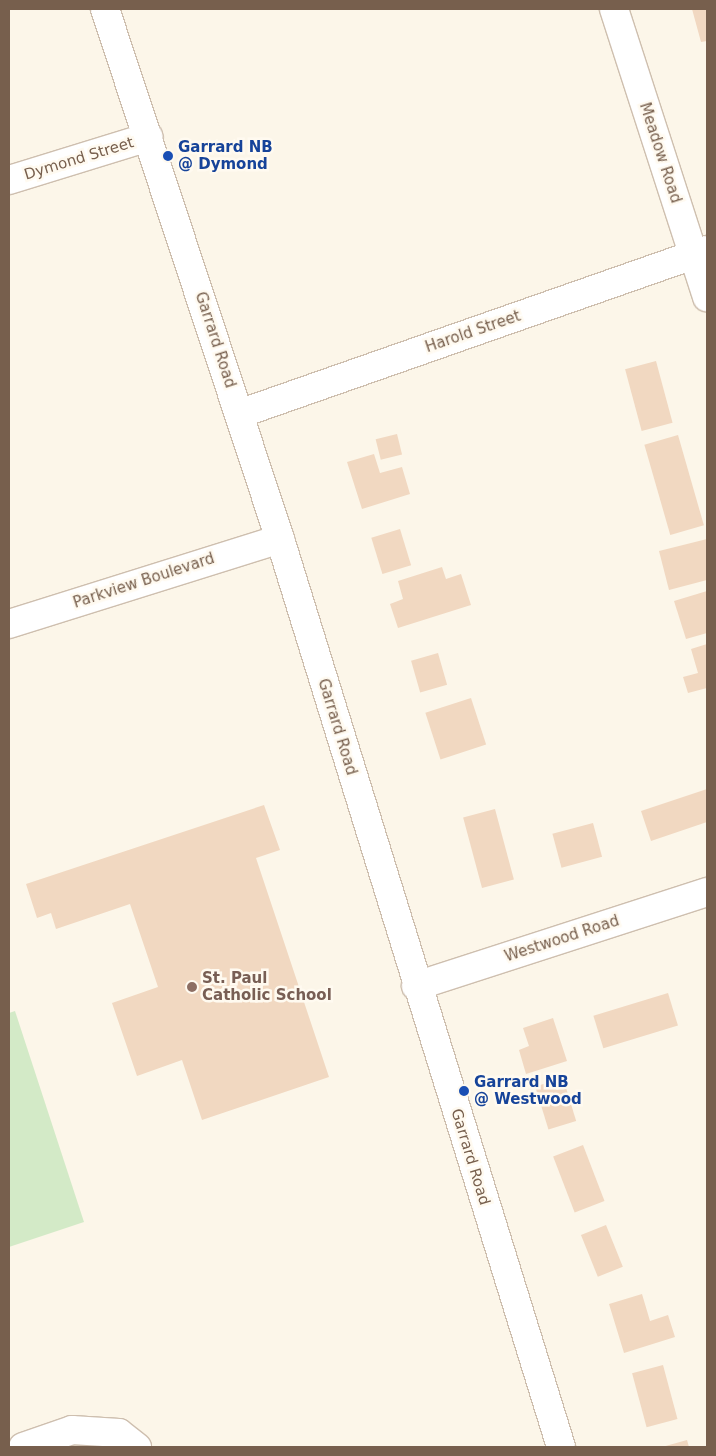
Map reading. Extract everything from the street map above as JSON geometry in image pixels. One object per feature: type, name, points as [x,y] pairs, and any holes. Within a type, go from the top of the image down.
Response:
[{"type":"street","name":"Garrard Road","points":[[105,9],[149,137],[280,539],[416,986],[561,1447]]},
{"type":"street","name":"Meadow Road","points":[[614,9],[700,252],[707,297]]},
{"type":"street","name":"Dymond Street","points":[[9,180],[149,137]]},
{"type":"street","name":"Harold Street","points":[[239,414],[700,252]]},
{"type":"street","name":"Parkview Boulevard","points":[[9,624],[280,539]]},
{"type":"street","name":"Westwood Road","points":[[416,986],[707,892]]},
{"type":"street","points":[[23,1447],[72,1430],[119,1433],[137,1447]]},
{"type":"green space","points":[[15,1011],[84,1222],[9,1247],[9,1013]]},
{"type":"building","points":[[692,9],[707,9],[707,41],[701,42]]},
{"type":"building","points":[[656,361],[673,423],[642,431],[625,369]]},
{"type":"building","points":[[397,434],[402,454],[381,460],[376,439]]},
{"type":"building","points":[[678,435],[704,525],[670,535],[644,445]]},
{"type":"building","points":[[374,454],[380,473],[402,467],[410,494],[362,509],[347,462]]},
{"type":"building","points":[[400,529],[411,565],[382,574],[371,538]]},
{"type":"building","points":[[707,539],[707,580],[669,590],[659,551]]},
{"type":"building","points":[[442,567],[446,579],[461,574],[471,605],[398,628],[390,604],[403,599],[398,581]]},
{"type":"building","points":[[707,591],[707,633],[686,639],[674,601]]},
{"type":"building","points":[[707,644],[707,688],[688,693],[683,677],[698,673],[691,649]]},
{"type":"building","points":[[438,653],[447,685],[420,692],[411,661]]},
{"type":"building","points":[[471,698],[486,745],[440,759],[425,713]]},
{"type":"building","points":[[707,789],[707,822],[651,841],[641,811]]},
{"type":"building","points":[[264,805],[280,850],[256,858],[329,1077],[202,1120],[182,1060],[137,1076],[112,1003],[158,987],[130,904],[56,929],[51,913],[37,918],[26,884]]},
{"type":"building","points":[[495,809],[514,880],[482,888],[463,818]]},
{"type":"building","points":[[593,823],[602,857],[561,868],[552,834]]},
{"type":"building","points":[[668,993],[678,1026],[603,1048],[593,1016]]},
{"type":"building","points":[[553,1018],[567,1061],[526,1074],[519,1050],[529,1046],[523,1028]]},
{"type":"building","points":[[563,1078],[576,1121],[548,1130],[535,1086]]},
{"type":"building","points":[[583,1145],[605,1201],[575,1212],[553,1156]]},
{"type":"building","points":[[606,1225],[623,1267],[598,1277],[581,1235]]},
{"type":"building","points":[[642,1294],[650,1321],[668,1315],[675,1337],[624,1353],[609,1304]]},
{"type":"building","points":[[663,1365],[677,1419],[647,1427],[632,1373]]},
{"type":"building","points":[[687,1440],[689,1447],[662,1447]]},
{"type":"place","name":"Garrard NB @ Dymond","points":[[168,156]]},
{"type":"place","name":"St. Paul Catholic School","points":[[192,987]]},
{"type":"place","name":"Garrard NB @ Westwood","points":[[464,1091]]}]
